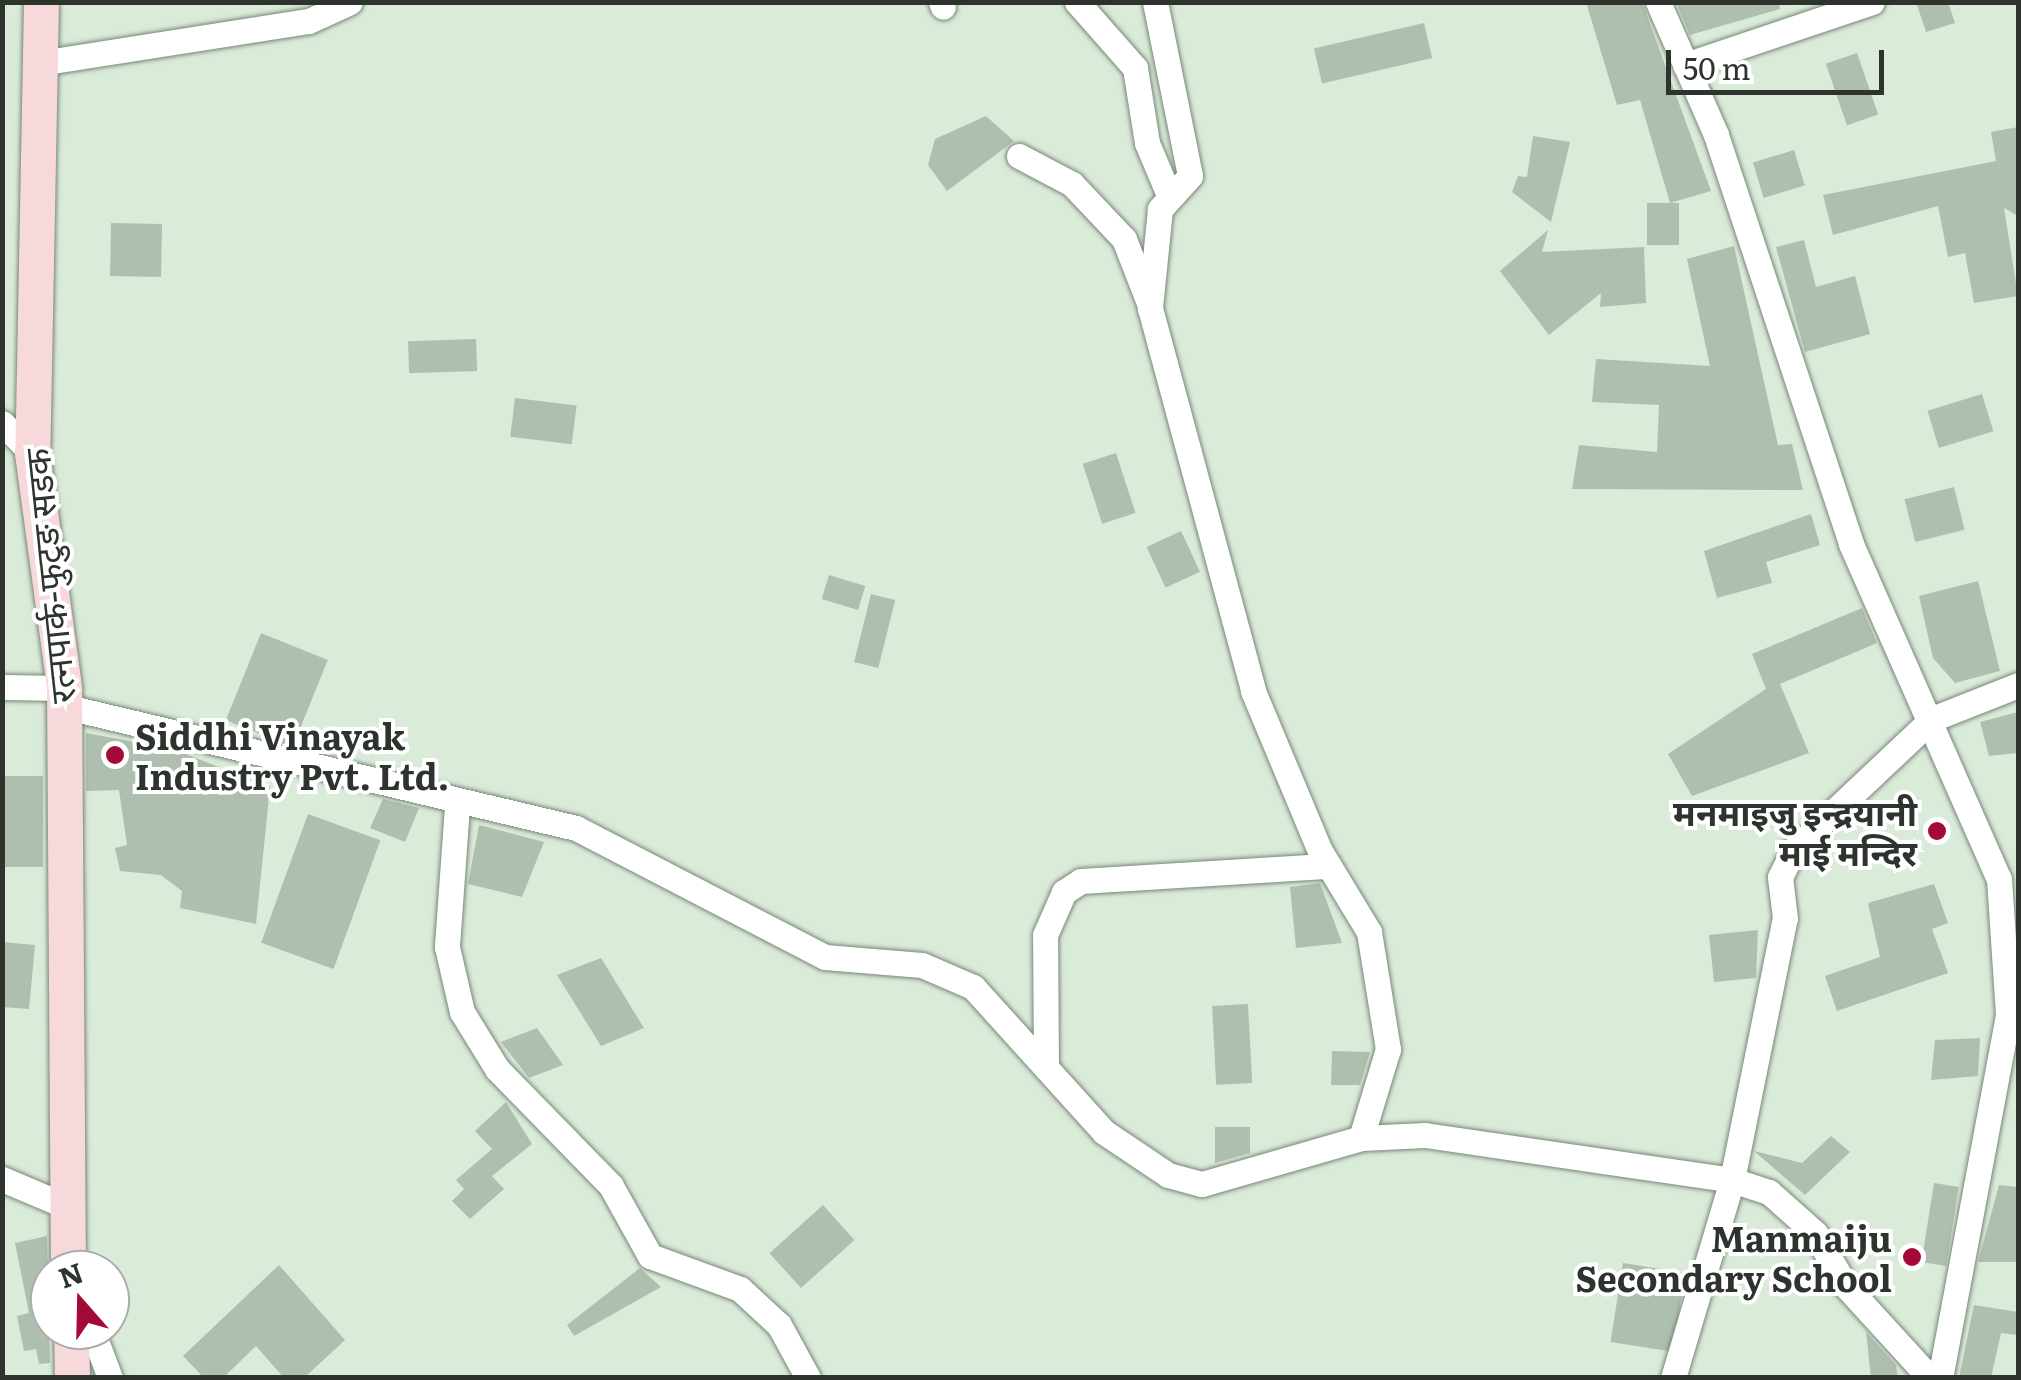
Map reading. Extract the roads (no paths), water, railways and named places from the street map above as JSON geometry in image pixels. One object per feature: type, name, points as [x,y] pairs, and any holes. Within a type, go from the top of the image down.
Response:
[{"type":"street","name":"रत्नपार्क-फुटुङ सडक","points":[[41,2],[32,454],[64,697],[68,1250]]},
{"type":"street","points":[[40,63],[322,18],[350,2]]},
{"type":"street","points":[[1077,2],[1134,68],[1168,195],[1150,308]]},
{"type":"street","points":[[1156,2],[1188,148],[1190,176],[1168,195]]},
{"type":"street","points":[[1658,2],[1685,65],[1851,544],[1932,719],[1999,879],[2008,1015],[1940,1378]]},
{"type":"street","points":[[1685,65],[1872,2]]},
{"type":"street","points":[[1020,156],[1072,184],[1124,238],[1150,308],[1253,691],[1329,866],[1368,932],[1388,1049],[1361,1138]]},
{"type":"street","points":[[2,423],[32,454]]},
{"type":"street","points":[[1673,1378],[1732,1180],[1785,918],[1780,877],[1794,849],[1932,719],[2018,685]]},
{"type":"street","points":[[2,687],[64,697],[457,806],[576,828],[824,956],[922,965],[973,987],[1104,1132],[1168,1175],[1202,1184],[1361,1138],[1424,1135],[1732,1180],[1769,1192],[1815,1233],[1845,1285],[1930,1378]]},
{"type":"street","points":[[457,806],[447,947],[462,1012],[497,1069],[611,1186],[650,1256],[740,1288],[778,1326],[808,1378]]},
{"type":"street","points":[[1046,1068],[1045,935],[1064,892],[1081,881],[1329,866]]},
{"type":"street","points":[[2,1179],[66,1206]]},
{"type":"street","points":[[71,1350],[72,1378]]},
{"type":"street","points":[[100,1350],[110,1378]]},
{"type":"place","name":"Siddhi Vinayak Industry Pvt. Ltd.","points":[[115,755]]},
{"type":"place","name":"मनमाइजु इन्द्रयानी माई मन्दिर","points":[[1937,831]]},
{"type":"place","name":"Manmaiju Secondary School","points":[[1912,1257]]}]
